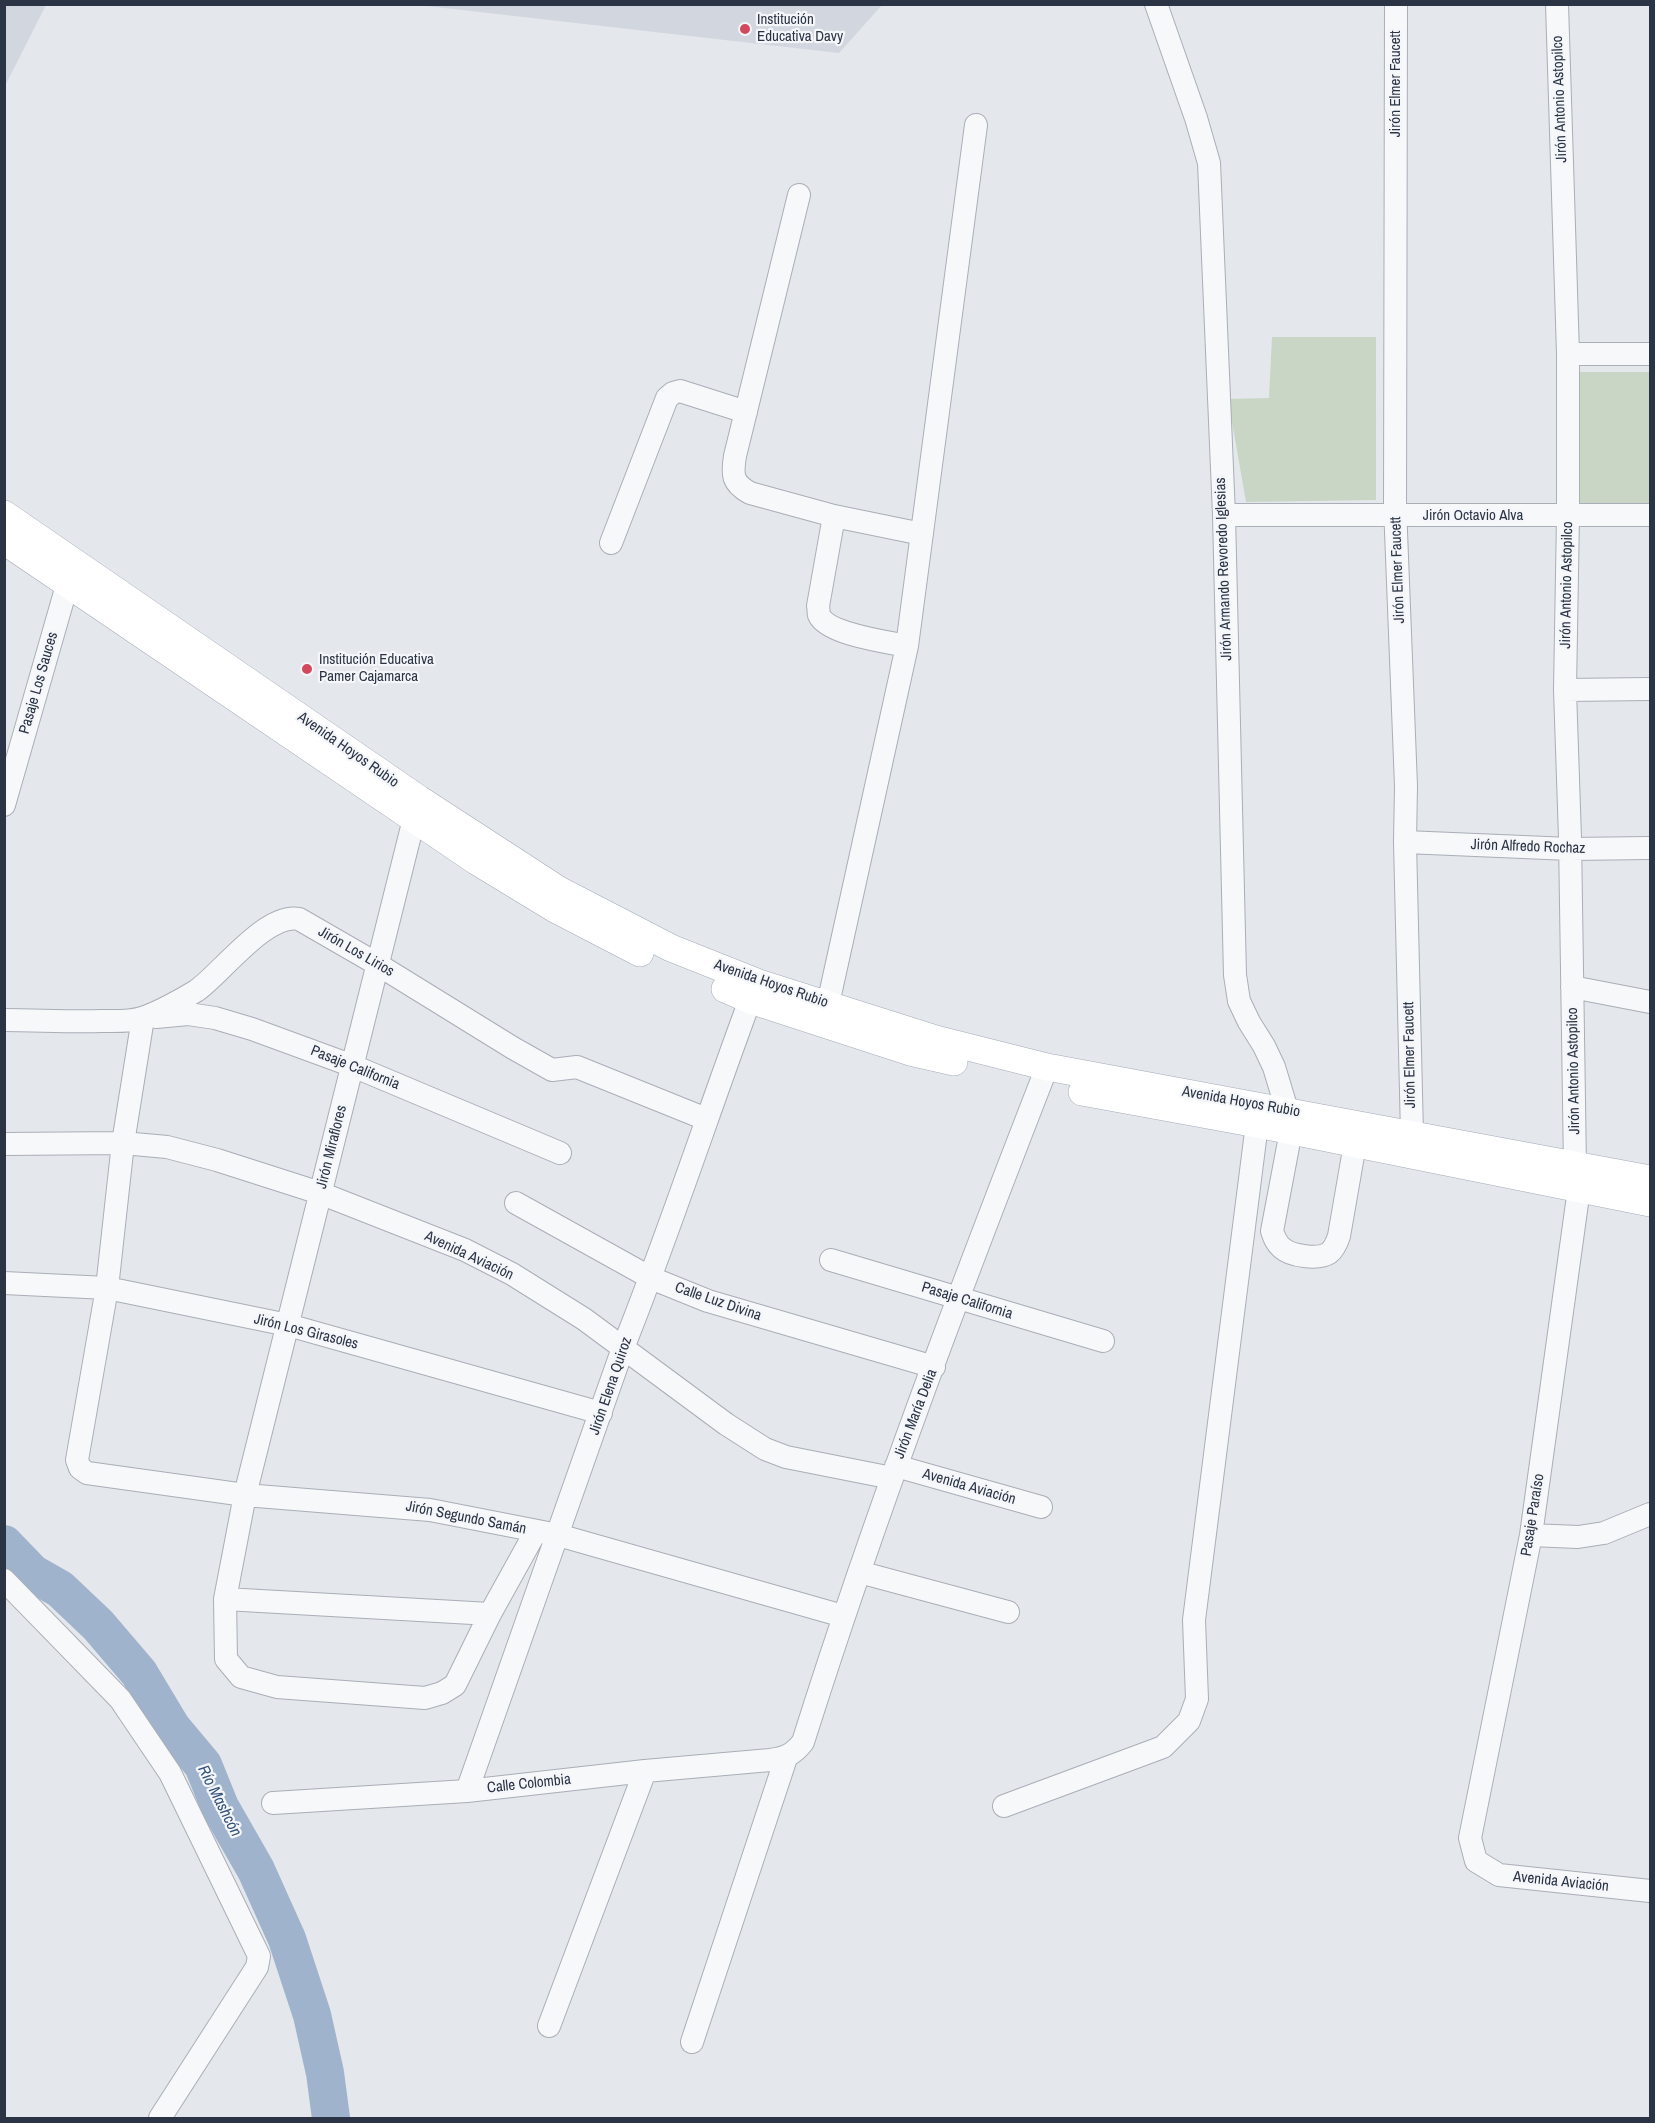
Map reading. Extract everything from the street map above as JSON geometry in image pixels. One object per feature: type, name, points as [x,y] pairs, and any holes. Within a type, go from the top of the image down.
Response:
[{"type":"main road","name":"Avenida Hoyos Rubio","points":[[4,514],[71,573],[416,809],[486,867],[598,933],[665,965],[755,992],[910,1052],[1289,1121],[1412,1134],[1577,1177],[1650,1203]]},
{"type":"main road","name":"Avenida Hoyos Rubio","points":[[4,541],[71,573]]},
{"type":"main road","name":"Avenida Hoyos Rubio","points":[[755,992],[828,1004],[1044,1076],[1257,1124],[1289,1121],[1355,1144],[1577,1177],[1650,1179]]},
{"type":"street","name":"Jirón Armando Revoredo Iglesias","points":[[1156,4],[1196,118],[1209,164],[1224,515],[1235,975],[1239,1001],[1274,1067],[1289,1121]]},
{"type":"street","name":"Jirón Elmer Faucett","points":[[1396,4],[1396,516],[1406,786],[1405,842],[1412,1134]]},
{"type":"street","name":"Jirón Antonio Astopilco","points":[[1557,4],[1568,354],[1565,690],[1577,1177]]},
{"type":"street","points":[[828,1004],[907,646],[976,125]]},
{"type":"street","points":[[799,195],[746,412],[733,470],[735,479],[741,488],[750,493],[834,516],[922,534]]},
{"type":"street","points":[[1568,354],[1650,354]]},
{"type":"street","points":[[611,543],[667,398],[673,393],[680,392],[746,412]]},
{"type":"street","name":"Jirón Octavio Alva","points":[[1224,515],[1650,515]]},
{"type":"street","points":[[834,516],[818,606],[819,616],[825,623],[840,631],[907,646]]},
{"type":"street","name":"Pasaje Los Sauces","points":[[4,805],[71,573]]},
{"type":"street","points":[[1565,690],[1650,689]]},
{"type":"street","name":"Jirón Miraflores","points":[[416,809],[244,1495],[225,1599],[226,1659],[241,1677],[277,1687],[425,1698],[442,1693],[455,1685],[490,1614],[536,1532]]},
{"type":"street","name":"Jirón Alfredo Rochaz","points":[[1405,842],[1570,849],[1650,848]]},
{"type":"street","name":"Jirón Los Lirios","points":[[4,1020],[87,1022],[143,1018],[197,990],[240,948],[286,918],[298,919],[552,1070],[577,1066],[706,1119]]},
{"type":"street","points":[[1572,987],[1650,1002]]},
{"type":"street","name":"Jirón Elena Quiroz","points":[[467,1791],[623,1348],[651,1278],[706,1119],[755,992]]},
{"type":"street","name":"Pasaje California","points":[[143,1018],[188,1014],[215,1018],[252,1029],[353,1066],[560,1153]]},
{"type":"street","points":[[107,1288],[123,1143],[143,1018]]},
{"type":"street","name":"Jirón María Delia","points":[[786,1758],[803,1742],[843,1616],[894,1472],[1044,1076]]},
{"type":"street","points":[[1289,1121],[1272,1231],[1274,1239],[1288,1252],[1321,1256],[1329,1253],[1334,1246],[1339,1236],[1355,1144]]},
{"type":"street","points":[[1004,1806],[1163,1747],[1189,1721],[1197,1699],[1194,1620],[1257,1124]]},
{"type":"street","name":"Avenida Aviación","points":[[4,1144],[123,1143],[167,1148],[217,1160],[320,1193],[465,1250],[493,1264],[584,1319],[726,1424],[775,1454],[894,1472],[1041,1507]]},
{"type":"street","name":"Pasaje Paraíso","points":[[1476,1861],[1470,1838],[1531,1535],[1577,1177]]},
{"type":"street","name":"Calle Luz Divina","points":[[516,1203],[651,1278],[708,1301],[933,1367]]},
{"type":"street","name":"Pasaje California","points":[[831,1260],[1103,1341]]},
{"type":"street","name":"Jirón Los Girasoles","points":[[4,1283],[107,1288],[288,1325],[601,1413]]},
{"type":"street","name":"Jirón Segundo Samán","points":[[107,1288],[77,1460],[80,1468],[87,1473],[244,1495],[430,1510],[558,1535],[843,1616]]},
{"type":"street","points":[[1531,1535],[1587,1536],[1604,1533],[1650,1514]]},
{"type":"street","points":[[859,1572],[1008,1612]]},
{"type":"street","points":[[4,1580],[120,1699],[164,1764],[259,1956],[257,1967],[160,2118]]},
{"type":"street","points":[[225,1599],[490,1614]]},
{"type":"street","points":[[692,2042],[786,1758]]},
{"type":"street","name":"Calle Colombia","points":[[273,1803],[467,1791],[786,1758]]},
{"type":"street","points":[[549,2026],[645,1771]]},
{"type":"street","name":"Avenida Aviación","points":[[1476,1861],[1498,1875],[1650,1891]]},
{"type":"shaded area","name":"Institución Educativa Davy","points":[[882,4],[839,53],[418,5]]},
{"type":"shaded area","points":[[4,5],[46,5],[5,86]]},
{"type":"green space","points":[[1272,337],[1376,337],[1376,500],[1246,502],[1228,399],[1269,398]]},
{"type":"green space","points":[[1576,372],[1650,372],[1650,504],[1576,505]]},
{"type":"waterway","name":"Río Mashcón","points":[[4,1544],[32,1573],[60,1589],[98,1625],[139,1673],[172,1728],[203,1765],[220,1807],[256,1870],[287,1939],[312,2015],[325,2073],[331,2118]]},
{"type":"place","name":"Institución Educativa Davy","points":[[745,29]]},
{"type":"place","name":"Institución Educativa Pamer Cajamarca","points":[[307,669]]}]
